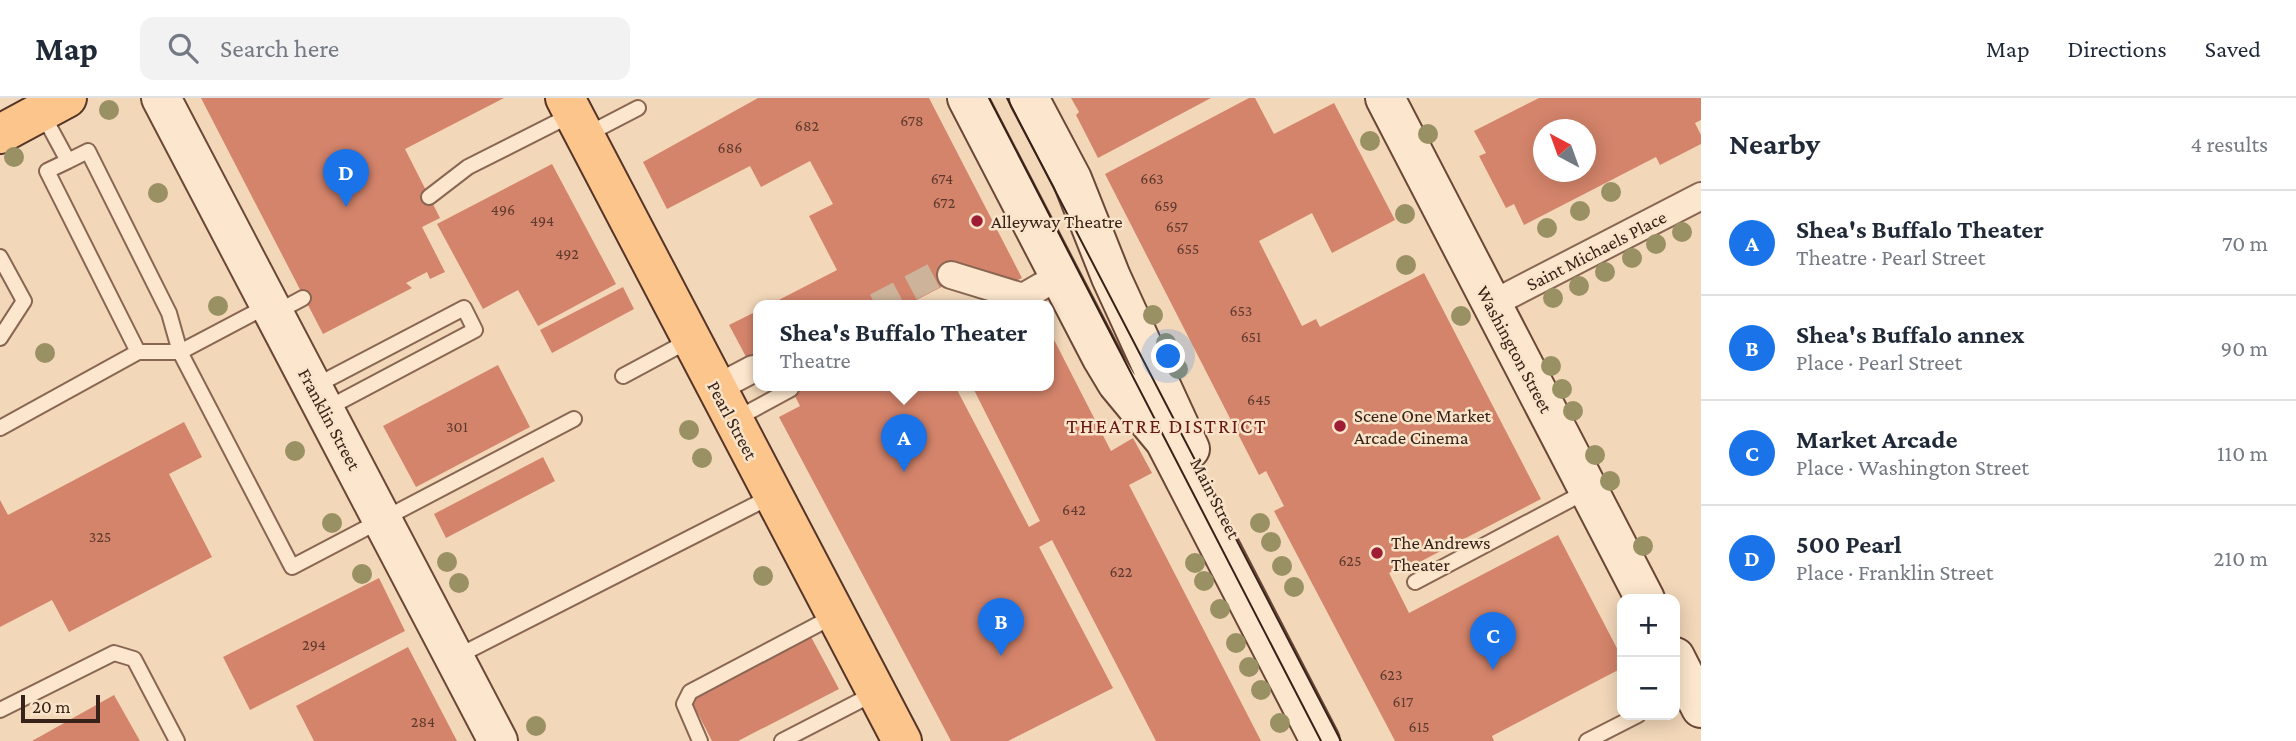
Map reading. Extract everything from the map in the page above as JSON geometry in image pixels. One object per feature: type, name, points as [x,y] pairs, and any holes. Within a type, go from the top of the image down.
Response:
[{"type":"main road","name":"Franklin Street","points":[[161,98],[282,306],[318,398],[495,740]]},
{"type":"main road","name":"Main Street","points":[[967,98],[1102,358],[1117,383],[1165,441],[1320,741]]},
{"type":"main road","name":"Main Street","points":[[1029,98],[1072,178],[1111,277],[1181,431],[1342,741]]},
{"type":"main road","name":"Washington Street","points":[[1385,98],[1642,594]]},
{"type":"main road","points":[[0,134],[54,105]]},
{"type":"main road","name":"Pearl Street","points":[[574,116],[902,741]]},
{"type":"street","name":"Saint Michaels Place","points":[[1492,304],[1701,196]]},
{"type":"street","points":[[951,275],[1023,297],[1042,286]]},
{"type":"street","points":[[725,404],[753,369]]},
{"type":"lane","points":[[54,105],[68,161]]},
{"type":"lane","points":[[429,197],[468,167],[574,116],[638,108]]},
{"type":"lane","points":[[138,352],[47,172],[88,151],[169,313],[180,352],[292,567],[574,419]]},
{"type":"lane","points":[[0,257],[24,301],[0,338]]},
{"type":"lane","points":[[0,428],[138,352],[180,352],[282,306]]},
{"type":"lane","points":[[464,308],[475,330],[318,398],[464,308]]},
{"type":"lane","points":[[623,376],[691,340]]},
{"type":"lane","points":[[725,404],[782,391]]},
{"type":"lane","points":[[1415,582],[1588,491]]},
{"type":"lane","points":[[454,658],[773,496]]},
{"type":"lane","points":[[700,741],[684,704],[690,692],[835,615]]},
{"type":"lane","points":[[0,710],[114,653],[134,659],[177,741]]},
{"type":"lane","points":[[782,741],[876,692]]},
{"type":"lane","points":[[1587,741],[1628,720]]},
{"type":"building","points":[[201,98],[504,98],[405,149],[440,218],[422,227],[445,272],[430,279],[427,272],[406,283],[412,288],[323,334]]},
{"type":"building","points":[[758,98],[929,98],[1022,278],[1004,287],[955,280],[917,300],[779,300],[837,270],[809,216],[833,204],[810,161],[761,187],[750,166],[667,209],[643,162]]},
{"type":"building","points":[[1071,98],[1211,98],[1098,158],[1076,115],[1079,112]]},
{"type":"building","points":[[1249,98],[1255,98],[1274,134],[1334,103],[1395,220],[1332,253],[1312,213],[1259,241],[1302,326],[1316,319],[1320,327],[1424,273],[1541,499],[1408,568],[1406,564],[1389,573],[1409,613],[1558,535],[1617,648],[1617,671],[1492,736],[1494,741],[1395,741],[1274,511],[1284,506],[1266,471],[1259,475],[1105,174]]},
{"type":"building","points":[[1539,98],[1701,98],[1701,120],[1695,123],[1701,135],[1701,144],[1660,165],[1656,157],[1524,225],[1514,204],[1506,208],[1479,156],[1486,153],[1474,131]]},
{"type":"building","points":[[552,164],[616,284],[538,326],[518,290],[483,309],[437,224]]},
{"type":"building","points":[[623,287],[634,309],[552,353],[540,330]]},
{"type":"building","points":[[753,313],[753,368],[751,366],[729,325]]},
{"type":"building","points":[[1054,340],[1111,451],[1133,438],[1152,473],[1129,485],[1261,741],[1156,741],[1052,540],[1039,547],[1113,688],[1008,741],[951,741],[779,417],[800,406],[792,391],[958,391],[1029,527],[1040,521],[975,391],[1054,391]]},
{"type":"building","points":[[498,365],[530,427],[416,487],[383,426]]},
{"type":"building","points":[[184,422],[202,457],[169,474],[212,557],[69,632],[52,600],[0,627],[0,500],[8,515]]},
{"type":"building","points":[[543,457],[555,481],[446,538],[434,514]]},
{"type":"building","points":[[379,578],[405,631],[250,710],[223,657]]},
{"type":"building","points":[[810,635],[839,689],[738,741],[712,741],[693,704],[697,693]]},
{"type":"building","points":[[408,647],[457,741],[314,741],[296,706]]},
{"type":"building","points":[[114,695],[140,741],[32,741]]},
{"type":"tunnel","points":[[887,300],[941,272],[951,275]]},
{"type":"tram line","points":[[989,98],[1321,741]]},
{"type":"tram line","points":[[1007,98],[1341,741]]},
{"type":"place","name":"500 Pearl","points":[[346,207]]},
{"type":"place","name":"Alleyway Theatre","points":[[977,221]]},
{"type":"place","name":"Scene One Market Arcade Cinema","points":[[1340,426]]},
{"type":"place","name":"Shea's Buffalo Theater","points":[[904,472]]},
{"type":"place","name":"The Andrews Theater","points":[[1377,553]]},
{"type":"place","name":"Shea's Buffalo annex","points":[[1001,656]]},
{"type":"place","name":"Market Arcade","points":[[1493,670]]},
{"type":"district","name":"THEATRE DISTRICT","points":[[1167,426]]}]
